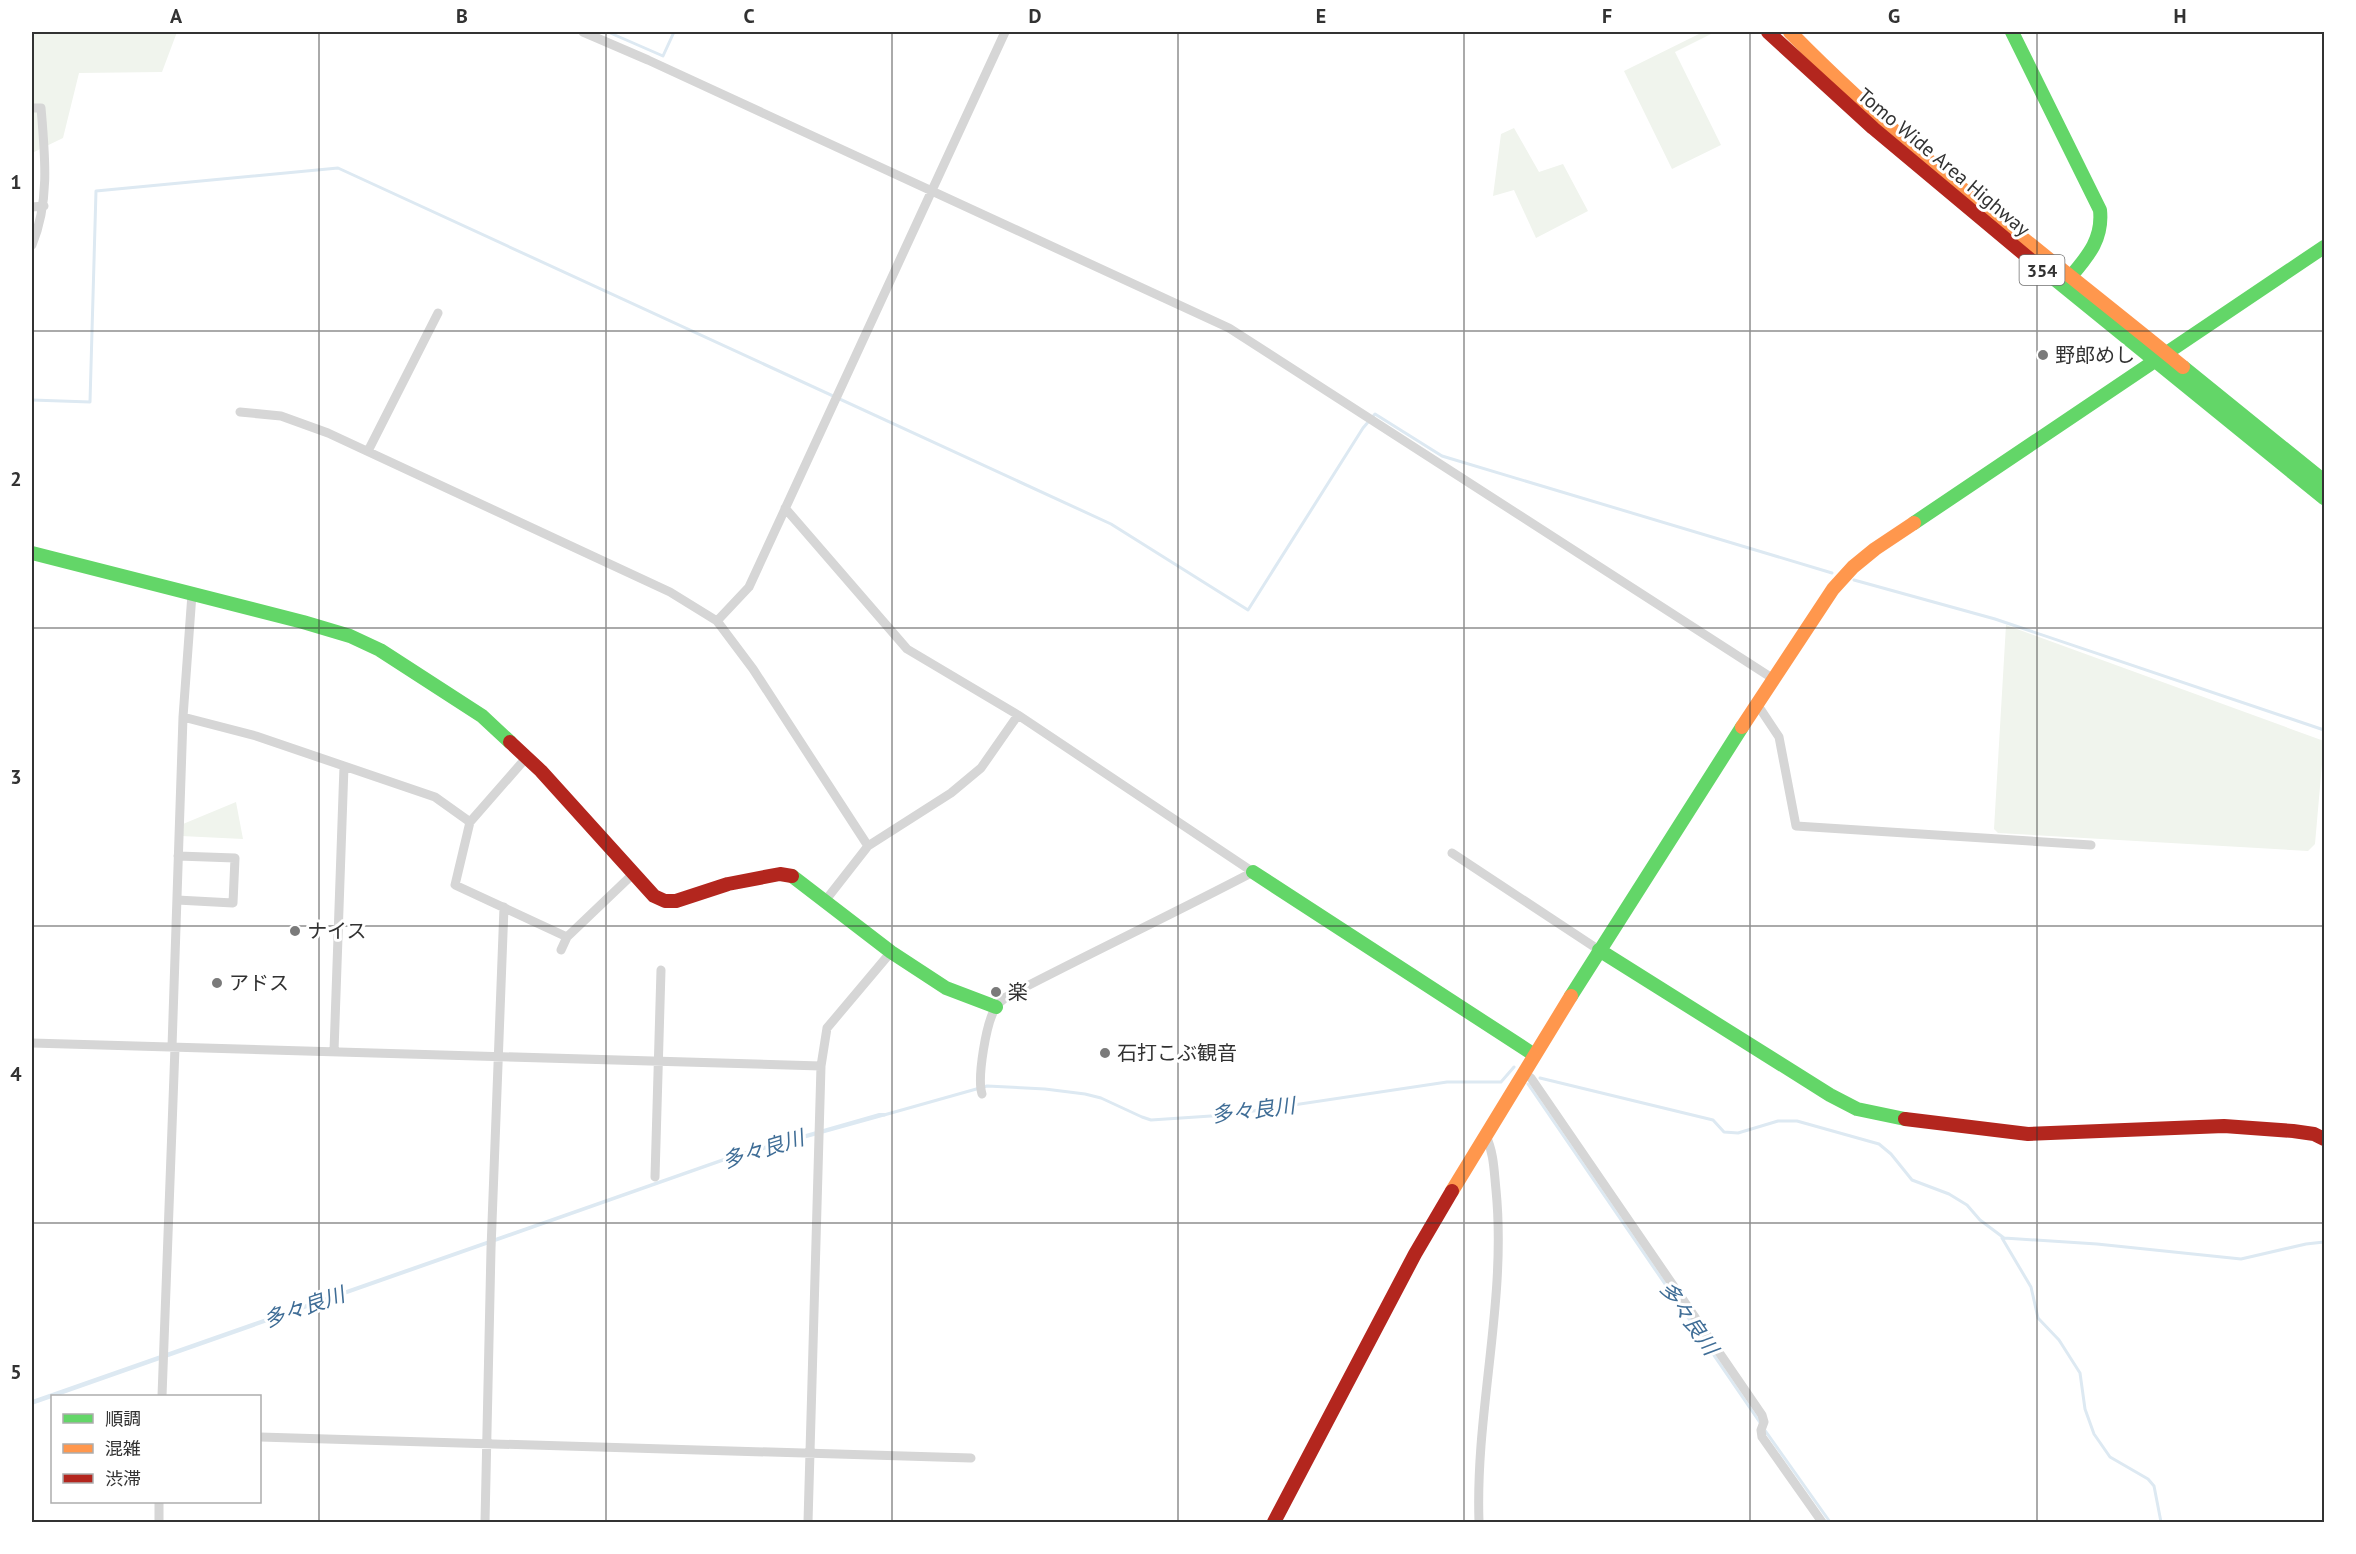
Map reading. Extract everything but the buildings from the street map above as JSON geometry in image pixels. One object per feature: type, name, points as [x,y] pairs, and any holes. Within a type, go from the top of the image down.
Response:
[{"type":"main road","name":"Tomo Wide Area Highway","points":[[1768,32],[1845,105],[2063,288],[2325,498]]},
{"type":"main road","name":"Tomo Wide Area Highway","points":[[1790,32],[1834,77],[1918,151],[2325,481]]},
{"type":"main road","points":[[2012,32],[2100,210],[2102,228],[2099,239],[2073,275]]},
{"type":"main road","points":[[1274,1522],[1415,1254],[1533,1054],[1772,678],[1826,598],[1863,558],[2325,247]]},
{"type":"main road","points":[[32,554],[350,636],[380,650],[482,716],[526,758],[654,896],[665,901],[676,902],[728,884],[780,874],[791,875],[891,952],[946,988],[996,1007]]},
{"type":"main road","points":[[1253,873],[1533,1054]]},
{"type":"main road","points":[[1599,950],[1830,1095],[1857,1109],[1920,1122],[2028,1134],[2224,1126],[2293,1131],[2325,1138]]},
{"type":"street","points":[[583,32],[1228,328],[1772,678]]},
{"type":"street","points":[[717,621],[749,587],[1005,32]]},
{"type":"street","points":[[32,108],[41,108],[46,158],[44,206],[40,226],[32,245]]},
{"type":"street","points":[[32,207],[44,206]]},
{"type":"street","points":[[368,451],[438,313]]},
{"type":"street","points":[[240,412],[281,416],[328,432],[670,592],[717,621],[753,669],[868,846]]},
{"type":"street","points":[[785,508],[907,649],[1018,715],[1253,873],[1006,997],[996,1007],[986,1041],[979,1083],[982,1094]]},
{"type":"street","points":[[162,1395],[183,717],[192,594]]},
{"type":"street","points":[[1755,705],[1779,737],[1796,826],[2091,845]]},
{"type":"street","points":[[825,901],[868,846],[951,793],[981,768],[1018,715]]},
{"type":"street","points":[[183,717],[256,736],[435,797],[470,822]]},
{"type":"street","points":[[526,758],[470,822],[455,885],[567,937]]},
{"type":"street","points":[[334,1051],[344,766]]},
{"type":"street","points":[[1452,853],[1599,950]]},
{"type":"street","points":[[177,900],[233,903],[235,858],[178,856]]},
{"type":"street","points":[[561,950],[567,937],[633,874]]},
{"type":"street","points":[[485,1522],[491,1249],[504,907]]},
{"type":"street","points":[[808,1522],[821,1066],[827,1028],[891,952]]},
{"type":"street","points":[[655,1177],[661,970]]},
{"type":"street","points":[[32,1043],[821,1066]]},
{"type":"street","points":[[1523,1072],[1531,1078],[1762,1415],[1764,1422],[1761,1430],[1762,1437],[1822,1522]]},
{"type":"street","points":[[1479,1522],[1478,1482],[1498,1266],[1498,1209],[1492,1153],[1486,1136]]},
{"type":"street","points":[[261,1437],[971,1458]]},
{"type":"street","points":[[159,1503],[159,1522]]},
{"type":"shaded area","points":[[32,32],[177,32],[162,72],[79,73],[63,138],[32,153]]},
{"type":"shaded area","points":[[1703,32],[1715,32],[1675,52],[1721,145],[1672,169],[1624,71]]},
{"type":"shaded area","points":[[1514,128],[1539,172],[1563,164],[1588,211],[1536,238],[1514,190],[1493,196],[1501,134]]},
{"type":"shaded area","points":[[2006,625],[2324,741],[2315,844],[2308,851],[1998,833],[1994,829]]},
{"type":"shaded area","points":[[236,802],[243,839],[181,836],[183,824]]},
{"type":"water","points":[[879,1113],[886,1113],[886,1116],[728,1160],[60,1395],[51,1395],[51,1398],[32,1405],[32,1400],[732,1155]]},
{"type":"waterway","points":[[608,32],[663,56],[674,32]]},
{"type":"waterway","points":[[32,400],[90,402],[96,191],[338,168],[1111,524],[1248,610],[1363,428],[1375,414],[1442,456],[1832,573]]},
{"type":"waterway","points":[[1854,580],[1995,619],[2324,730]]},
{"type":"waterway","name":"多々良川","points":[[884,1115],[987,1086],[1085,1094],[1101,1098],[1151,1120],[1226,1115],[1447,1082],[1501,1082],[1514,1067]]},
{"type":"waterway","points":[[1540,1078],[1713,1120],[1724,1132],[1738,1133],[1778,1121],[1797,1121],[1879,1144],[1891,1154],[1912,1180],[1949,1194],[1967,1205],[1980,1220],[2004,1238],[2097,1244],[2241,1259],[2324,1242]]},
{"type":"waterway","name":"多々良川","points":[[1528,1084],[1761,1424]]},
{"type":"waterway","points":[[2002,1238],[2031,1287],[2038,1318],[2059,1340],[2080,1373],[2085,1409],[2094,1434],[2110,1457],[2148,1479],[2154,1486],[2161,1522]]},
{"type":"waterway","name":"多々良川","points":[[1764,1429],[1830,1522]]},
{"type":"traffic: fast","points":[[2012,32],[2100,210],[2099,229],[2094,246],[2072,275]]},
{"type":"traffic: fast","points":[[1914,523],[2324,247]]},
{"type":"traffic: fast","points":[[2031,260],[2324,498]]},
{"type":"traffic: fast","points":[[2183,367],[2324,481]]},
{"type":"traffic: fast","points":[[32,553],[350,636],[380,650],[482,716],[510,742]]},
{"type":"traffic: fast","points":[[1571,996],[1742,727]]},
{"type":"traffic: fast","points":[[1253,872],[1533,1054]]},
{"type":"traffic: fast","points":[[792,876],[891,952],[946,988],[996,1007]]},
{"type":"traffic: fast","points":[[1599,950],[1830,1095],[1857,1109],[1905,1119]]},
{"type":"traffic: slow","points":[[1790,32],[1883,121],[1932,163],[2183,367]]},
{"type":"traffic: slow","points":[[1742,727],[1833,589],[1853,567],[1875,549],[1914,523]]},
{"type":"traffic: slow","points":[[1452,1191],[1571,996]]},
{"type":"traffic: jam","points":[[1768,32],[1873,128],[2031,260]]},
{"type":"traffic: jam","points":[[510,742],[541,771],[654,896],[665,901],[676,901],[728,884],[780,874],[792,876]]},
{"type":"traffic: jam","points":[[1905,1119],[2028,1134],[2224,1126],[2293,1131],[2314,1134],[2324,1139]]},
{"type":"traffic: jam","points":[[1274,1522],[1415,1254],[1452,1191]]},
{"type":"place","name":"野郎めし","points":[[2043,355]]},
{"type":"place","name":"ナイス","points":[[295,931]]},
{"type":"place","name":"アドス","points":[[217,983]]},
{"type":"place","name":"楽","points":[[996,992]]},
{"type":"place","name":"石打こぶ観音","points":[[1105,1053]]}]
